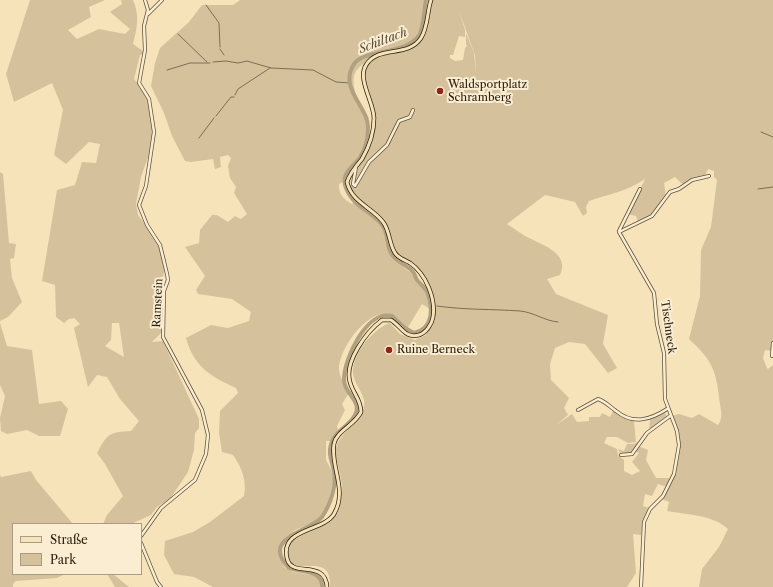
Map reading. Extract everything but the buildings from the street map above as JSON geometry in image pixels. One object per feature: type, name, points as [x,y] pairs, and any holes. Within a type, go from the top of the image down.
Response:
[{"type":"main road","points":[[327,587],[322,575],[317,571],[299,569],[292,566],[287,559],[286,551],[294,536],[324,523],[331,517],[337,507],[339,486],[334,444],[339,434],[352,425],[360,412],[359,399],[349,378],[354,357],[364,338],[382,320],[392,320],[408,335],[418,336],[424,333],[430,326],[434,311],[432,296],[418,272],[411,264],[395,254],[384,224],[362,205],[351,192],[347,182],[369,144],[374,118],[364,78],[364,68],[374,57],[410,48],[418,42],[424,30],[431,0]]},
{"type":"street","points":[[145,0],[148,6],[154,9]]},
{"type":"street","points":[[147,14],[162,0]]},
{"type":"street","name":"Ramstein","points":[[142,535],[161,508],[195,480],[206,454],[208,435],[202,410],[165,342],[164,291],[168,280],[168,274],[160,245],[147,225],[140,209],[146,186],[154,132],[149,99],[139,84],[145,50],[144,26],[148,6]]},
{"type":"street","points":[[356,166],[354,186],[362,176],[372,158],[387,145],[399,121],[410,117],[413,110]]},
{"type":"street","points":[[619,232],[652,216],[670,192],[679,189],[692,180],[708,176]]},
{"type":"street","points":[[619,232],[640,189]]},
{"type":"street","name":"Tischneck","points":[[619,232],[654,293],[657,324],[664,349],[664,387],[667,409],[678,438],[677,463],[666,490],[650,509],[644,522],[641,587]]},
{"type":"street","points":[[772,356],[773,343]]},
{"type":"street","points":[[578,410],[598,399],[603,401],[621,415],[634,420],[653,418],[667,409]]},
{"type":"street","points":[[620,455],[632,454],[644,437],[670,416]]},
{"type":"street","points":[[142,545],[157,582],[161,587]]},
{"type":"green space","points":[[30,0],[105,0],[89,7],[91,17],[68,30],[77,39],[99,29],[125,34],[130,29],[110,12],[122,4],[121,0],[133,0],[137,11],[137,27],[133,44],[143,51],[143,54],[140,55],[134,79],[149,96],[154,140],[141,177],[136,204],[138,215],[160,245],[166,260],[163,278],[163,331],[152,342],[163,341],[199,419],[199,428],[195,433],[194,450],[188,472],[170,499],[157,507],[151,515],[133,523],[103,523],[107,515],[123,496],[97,453],[106,438],[113,433],[131,431],[139,421],[120,399],[107,377],[97,375],[88,387],[74,328],[80,324],[74,318],[69,319],[64,323],[56,317],[55,285],[42,281],[57,190],[75,185],[82,162],[96,163],[100,144],[89,142],[66,164],[54,155],[63,110],[52,83],[14,102],[6,74]],"holes":[[[112,323],[119,323],[124,357],[105,346],[111,340]]]},
{"type":"green space","points":[[240,0],[425,0],[420,29],[413,40],[409,43],[371,55],[372,57],[356,71],[354,77],[354,89],[362,108],[369,118],[366,120],[366,137],[362,149],[353,164],[344,174],[343,182],[339,184],[339,187],[342,196],[346,200],[352,204],[354,202],[381,224],[386,235],[391,256],[412,274],[428,294],[427,300],[431,305],[430,309],[422,304],[407,329],[396,317],[391,314],[382,314],[373,317],[356,332],[349,341],[340,361],[339,370],[349,393],[342,404],[345,410],[337,426],[338,430],[331,441],[326,441],[326,460],[334,475],[328,505],[319,520],[295,530],[285,539],[281,545],[279,556],[285,568],[293,572],[317,576],[320,580],[321,587],[213,587],[194,577],[174,574],[164,555],[165,541],[193,532],[210,522],[244,496],[245,485],[241,470],[233,455],[222,452],[219,433],[220,411],[238,393],[236,388],[211,375],[198,363],[189,348],[186,338],[211,325],[228,328],[249,321],[251,312],[232,299],[198,294],[196,290],[205,276],[185,247],[199,243],[200,230],[212,215],[217,215],[228,222],[235,216],[241,219],[247,214],[234,193],[236,187],[230,178],[228,166],[231,158],[228,155],[220,157],[221,167],[215,169],[213,159],[191,162],[185,161],[172,136],[164,113],[151,86],[155,63],[160,48],[189,22],[202,5],[233,5]]},
{"type":"green space","points":[[432,0],[773,0],[773,355],[772,351],[765,350],[763,358],[768,369],[773,365],[773,587],[699,587],[702,569],[719,547],[728,529],[714,520],[691,514],[667,511],[669,502],[661,499],[667,487],[658,484],[652,496],[645,494],[643,506],[649,508],[643,521],[641,535],[633,534],[636,573],[627,587],[330,587],[327,572],[324,569],[314,566],[295,566],[288,556],[288,548],[292,542],[327,523],[336,516],[339,510],[342,487],[336,455],[337,445],[343,435],[356,422],[364,406],[364,399],[355,382],[353,371],[357,355],[374,333],[387,324],[390,323],[400,334],[415,340],[426,335],[433,319],[434,302],[430,286],[417,269],[398,254],[385,223],[380,216],[359,199],[351,187],[351,179],[356,169],[357,171],[372,138],[374,111],[366,83],[366,68],[377,58],[408,50],[414,46],[423,37],[427,27]],"holes":[[[459,11],[475,55],[476,74],[474,53],[466,33],[467,46],[465,48],[463,60],[455,61],[450,58],[450,55],[453,55],[459,36],[465,37],[465,30]],[[708,169],[714,171],[714,177],[717,180],[711,227],[701,250],[700,296],[689,339],[704,354],[715,375],[721,417],[718,425],[699,414],[692,418],[679,414],[671,416],[676,428],[679,449],[676,468],[667,487],[671,478],[656,478],[646,460],[648,450],[638,446],[635,451],[639,453],[632,462],[640,471],[632,475],[624,471],[624,460],[618,455],[617,449],[604,443],[607,437],[617,437],[628,443],[636,442],[634,421],[616,412],[613,411],[610,417],[602,413],[600,417],[589,417],[589,421],[577,422],[572,414],[556,425],[568,415],[564,408],[569,398],[551,380],[550,364],[555,348],[569,342],[585,344],[608,373],[617,368],[603,344],[608,315],[556,294],[547,279],[560,275],[562,267],[558,255],[546,246],[525,236],[507,224],[545,195],[575,202],[583,216],[587,213],[586,207],[589,201],[625,189],[645,179],[628,214],[636,216],[638,222],[651,216],[666,196],[664,183],[675,177],[682,184],[705,176]]]},
{"type":"green space","points":[[0,172],[3,174],[9,243],[16,244],[14,258],[10,259],[12,278],[22,302],[8,317],[0,321]]},
{"type":"green space","points":[[0,323],[7,346],[32,350],[39,404],[61,401],[68,409],[60,436],[39,436],[27,430],[7,434],[1,431],[0,418],[5,396],[0,385]]},
{"type":"green space","points":[[665,412],[667,417],[649,430],[650,419]]},
{"type":"green space","points":[[640,441],[632,454],[620,453],[618,449],[624,451],[627,444],[633,444]]},
{"type":"green space","points":[[31,471],[36,480],[72,523],[12,523],[12,575],[63,575],[57,578],[16,581],[13,584],[13,587],[0,587],[0,475],[1,477]]},
{"type":"green space","points":[[108,575],[114,575],[129,587],[115,587]]},
{"type":"waterway","name":"Schiltach","points":[[322,587],[319,577],[315,574],[289,568],[281,557],[280,549],[290,536],[316,522],[322,517],[328,507],[335,483],[330,455],[331,444],[336,435],[349,423],[357,410],[355,401],[346,389],[344,379],[348,360],[359,337],[374,320],[383,316],[392,316],[405,328],[414,333],[425,327],[428,323],[431,312],[430,300],[425,288],[417,280],[411,270],[391,254],[383,226],[353,200],[346,188],[346,174],[362,154],[367,139],[368,128],[367,120],[352,90],[350,73],[354,64],[360,59],[397,49],[414,40],[420,33],[426,0]]},
{"type":"waterway","points":[[206,5],[219,23],[220,47]]},
{"type":"waterway","points":[[178,34],[207,62]]},
{"type":"waterway","points":[[220,49],[224,55]]},
{"type":"waterway","points":[[213,62],[226,61],[238,63],[247,61],[271,68],[313,70],[336,82],[350,83]]},
{"type":"waterway","points":[[167,70],[190,63],[210,63]]},
{"type":"waterway","points":[[235,95],[238,89],[270,68]]},
{"type":"waterway","points":[[216,116],[231,97],[234,97]]},
{"type":"waterway","points":[[199,138],[214,118]]},
{"type":"waterway","points":[[761,132],[773,137]]},
{"type":"waterway","points":[[758,189],[773,187]]},
{"type":"waterway","points":[[437,306],[520,311],[558,322]]},
{"type":"place","name":"Waldsportplatz Schramberg","points":[[440,91]]},
{"type":"place","name":"Ruine Berneck","points":[[389,350]]}]
